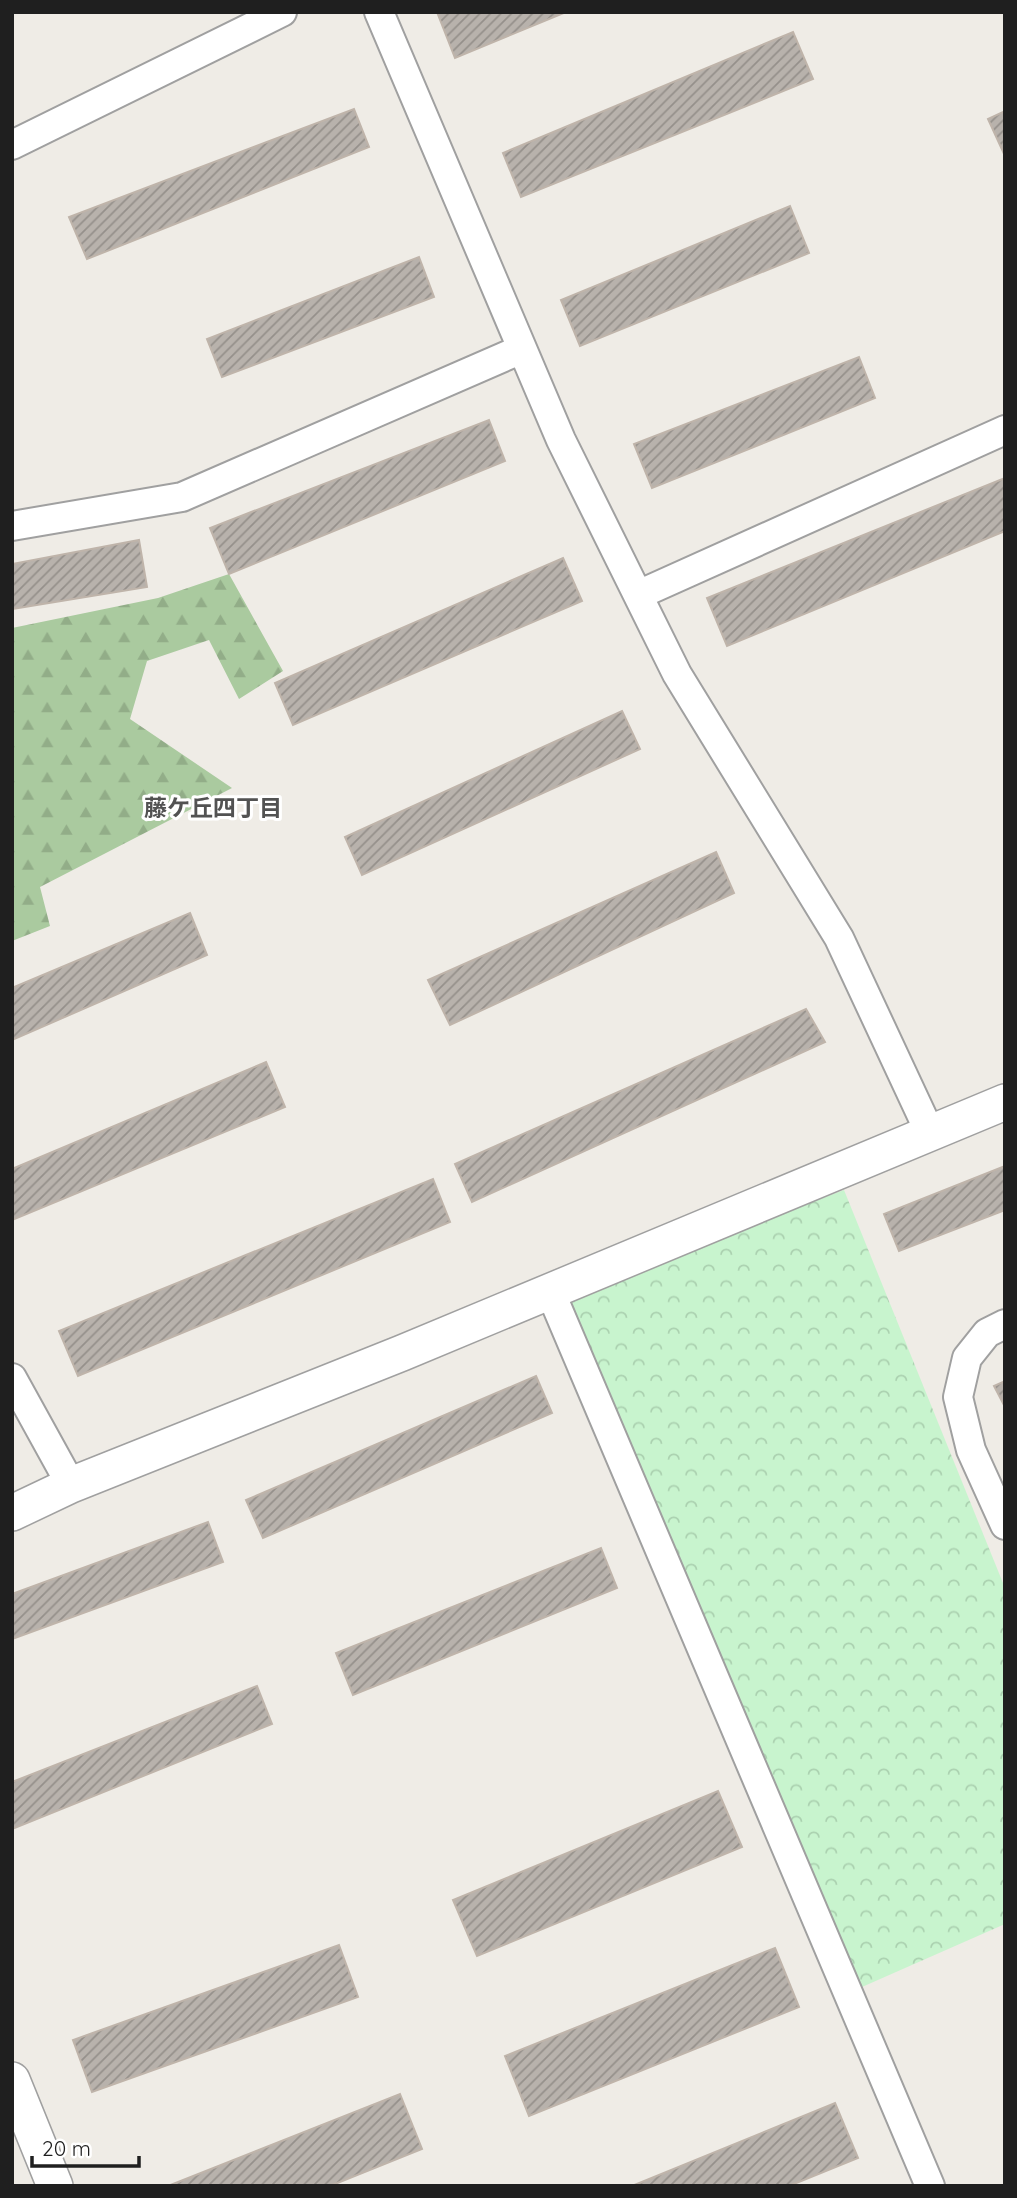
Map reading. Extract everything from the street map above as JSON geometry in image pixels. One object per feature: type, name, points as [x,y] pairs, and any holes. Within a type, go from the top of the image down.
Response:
[{"type":"street","points":[[12,145],[282,12]]},
{"type":"street","points":[[379,12],[561,440],[677,674],[839,938],[930,1133]]},
{"type":"street","points":[[12,526],[182,497],[522,349]]},
{"type":"street","points":[[638,595],[1005,430]]},
{"type":"street","points":[[12,1513],[71,1485],[402,1353],[1005,1102]]},
{"type":"street","points":[[550,1292],[930,2186]]},
{"type":"street","points":[[1005,1324],[987,1333],[967,1358],[958,1397],[971,1450],[1005,1525]]},
{"type":"street","points":[[12,1378],[71,1485]]},
{"type":"street","points":[[12,2080],[55,2186]]},
{"type":"green space","points":[[229,574],[283,671],[239,699],[209,640],[147,661],[130,719],[232,788],[40,887],[50,926],[12,941],[12,628],[158,598]]},
{"type":"green space","points":[[844,1190],[1005,1588],[1005,1924],[862,1987],[566,1295]]},
{"type":"building","points":[[437,12],[566,12],[455,58]]},
{"type":"building","points":[[793,32],[813,79],[521,197],[503,153]]},
{"type":"building","points":[[354,109],[369,147],[87,259],[69,217]]},
{"type":"building","points":[[1005,111],[1005,156],[988,119]]},
{"type":"building","points":[[790,206],[809,253],[580,346],[561,300]]},
{"type":"building","points":[[419,257],[434,297],[222,377],[207,339]]},
{"type":"building","points":[[859,357],[875,398],[652,488],[634,444]]},
{"type":"building","points":[[489,420],[505,461],[229,574],[210,528]]},
{"type":"building","points":[[1005,478],[1005,531],[727,646],[707,598]]},
{"type":"building","points":[[139,540],[147,587],[12,609],[12,564]]},
{"type":"building","points":[[563,558],[582,601],[293,725],[275,683]]},
{"type":"building","points":[[622,711],[640,749],[362,875],[345,837]]},
{"type":"building","points":[[716,852],[734,893],[450,1025],[428,980]]},
{"type":"building","points":[[190,913],[207,955],[12,1040],[12,988]]},
{"type":"building","points":[[806,1009],[825,1042],[472,1202],[455,1164]]},
{"type":"building","points":[[266,1062],[285,1107],[12,1220],[12,1169]]},
{"type":"building","points":[[1005,1166],[1005,1210],[899,1251],[884,1214]]},
{"type":"building","points":[[433,1179],[450,1222],[78,1376],[59,1331]]},
{"type":"building","points":[[536,1376],[552,1413],[263,1538],[246,1500]]},
{"type":"building","points":[[1005,1381],[1005,1407],[994,1386]]},
{"type":"building","points":[[208,1522],[223,1562],[12,1639],[12,1594]]},
{"type":"building","points":[[601,1548],[617,1588],[353,1695],[336,1653]]},
{"type":"building","points":[[257,1686],[272,1724],[12,1829],[12,1782]]},
{"type":"building","points":[[718,1791],[742,1847],[477,1956],[453,1900]]},
{"type":"building","points":[[339,1945],[358,1997],[92,2092],[73,2040]]},
{"type":"building","points":[[775,1948],[799,2007],[529,2116],[505,2056]]},
{"type":"building","points":[[400,2094],[422,2149],[330,2186],[168,2186]]},
{"type":"building","points":[[835,2103],[858,2158],[789,2186],[632,2186]]},
{"type":"district","name":"藤ケ丘四丁目","points":[[213,808]]}]
